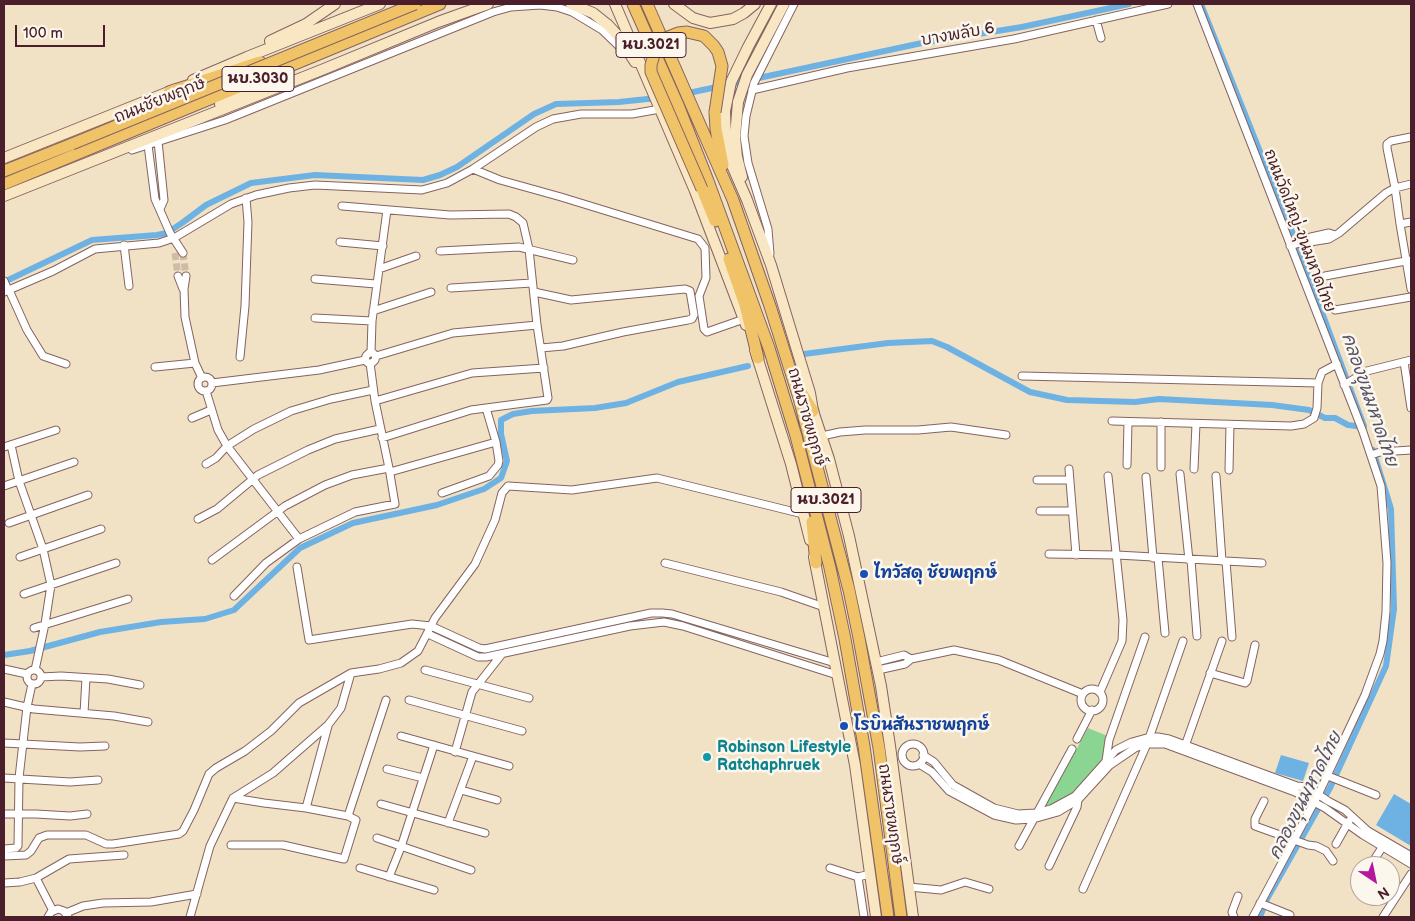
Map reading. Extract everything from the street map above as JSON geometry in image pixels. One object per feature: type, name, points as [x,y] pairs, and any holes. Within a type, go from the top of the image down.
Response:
[{"type":"main road","points":[[247,56],[263,44],[306,24],[335,4]]},
{"type":"main road","points":[[4,158],[169,92],[247,56],[380,4]]},
{"type":"main road","name":"ถนนชัยพฤกษ์","points":[[4,184],[74,149],[414,4]]},
{"type":"main road","points":[[184,123],[346,38],[418,4]]},
{"type":"main road","name":"ถนนชัยพฤกษ์","points":[[4,171],[74,149],[440,4]]},
{"type":"main road","points":[[169,92],[346,38],[448,4]]},
{"type":"main road","points":[[4,196],[438,22],[488,4]]},
{"type":"main road","points":[[571,4],[593,13],[608,25],[619,37],[646,76]]},
{"type":"main road","points":[[615,4],[646,76]]},
{"type":"main road","name":"ถนนราชพฤกษ์","points":[[633,4],[678,105],[708,181],[769,348],[796,436],[830,568],[845,639],[864,746],[888,917]]},
{"type":"main road","name":"ถนนราชพฤกษ์","points":[[647,4],[733,200],[770,306],[799,398],[847,580],[859,638],[879,748],[902,917]]},
{"type":"main road","points":[[674,4],[693,18],[710,23],[733,19],[755,4]]},
{"type":"main road","points":[[747,200],[734,171],[726,143],[725,111],[727,96],[736,70],[771,4]]},
{"type":"main road","points":[[747,200],[737,157],[735,137],[738,102],[746,75],[784,4]]},
{"type":"main road","points":[[733,200],[722,161],[716,129],[715,112],[722,66],[718,52],[704,36],[687,32],[678,33],[664,39],[656,48],[651,72],[702,189],[745,304],[758,358]]},
{"type":"main road","name":"ถนนราชพฤกษ์","points":[[646,76],[703,211],[744,319],[789,457],[816,563],[855,765],[876,917]]},
{"type":"main road","name":"ถนนราชพฤกษ์","points":[[747,200],[771,265],[810,393],[813,411],[822,436],[852,546],[877,666],[890,746],[913,917]]},
{"type":"main road","points":[[790,373],[813,411]]},
{"type":"main road","name":"นบ.3021","points":[[810,492],[816,563]]},
{"type":"main road","points":[[855,765],[878,840]]},
{"type":"main road","points":[[902,917],[906,868]]},
{"type":"street","points":[[771,265],[768,230],[748,164],[744,136],[746,116],[753,87],[794,4]]},
{"type":"street","name":"บางพลับ 6","points":[[753,87],[847,68],[990,44],[1168,4]]},
{"type":"street","name":"ถนนวัดใหญ่-ขุนมหาดไทย","points":[[1197,4],[1293,245],[1363,432],[1375,454],[1381,486],[1387,563],[1386,612],[1383,641],[1365,695],[1330,777],[1316,799],[1262,904],[1253,917]]},
{"type":"street","points":[[90,162],[102,160],[225,120],[493,12],[511,7],[540,5],[557,7],[572,12],[602,30],[636,63]]},
{"type":"street","points":[[1096,20],[1101,38]]},
{"type":"street","points":[[7,290],[53,271],[94,249],[124,245],[159,244],[174,238],[231,204],[246,198],[290,188],[315,185],[422,190],[447,183],[474,170],[536,127],[553,118],[581,114],[632,114],[657,101]]},
{"type":"street","points":[[1411,137],[1391,141],[1387,148],[1400,224],[1409,261],[1411,289]]},
{"type":"street","points":[[158,141],[164,200],[160,209]]},
{"type":"street","points":[[148,145],[155,199],[174,238],[179,253]]},
{"type":"street","points":[[474,170],[698,239],[705,248],[706,278],[699,296],[704,329],[707,332],[744,319]]},
{"type":"street","points":[[1293,245],[1305,241],[1312,242],[1329,239],[1386,193],[1395,188],[1411,184]]},
{"type":"street","points":[[240,358],[245,306],[248,222],[246,198]]},
{"type":"street","points":[[342,206],[466,215],[509,214],[523,223],[529,249],[547,400],[471,410],[382,438]]},
{"type":"street","points":[[373,354],[372,321],[387,210]]},
{"type":"street","points":[[1400,224],[1411,222]]},
{"type":"street","points":[[340,242],[383,246]]},
{"type":"street","points":[[124,245],[129,286]]},
{"type":"street","points":[[440,251],[519,247],[573,260]]},
{"type":"street","points":[[379,269],[416,256]]},
{"type":"street","points":[[1409,261],[1325,276],[1319,279],[1328,303],[1334,310],[1411,297]]},
{"type":"street","points":[[178,276],[184,289]]},
{"type":"street","points":[[186,276],[184,289],[185,316],[195,363],[202,378]]},
{"type":"street","points":[[315,279],[376,284]]},
{"type":"street","points":[[4,281],[27,330],[43,356],[66,364]]},
{"type":"street","points":[[451,288],[532,283]]},
{"type":"street","points":[[534,292],[571,300],[685,289],[690,291],[694,315],[692,319],[688,320],[562,346],[542,348]]},
{"type":"street","points":[[373,311],[431,292]]},
{"type":"street","points":[[316,318],[372,321]]},
{"type":"street","points":[[234,596],[266,563],[299,539],[355,512],[394,505],[390,470],[380,429],[367,354],[452,334],[537,325]]},
{"type":"street","points":[[1346,384],[1360,374],[1374,368],[1408,361],[1411,408]]},
{"type":"street","points":[[212,383],[368,362]]},
{"type":"street","points":[[155,367],[195,363]]},
{"type":"street","points":[[1112,421],[1291,426],[1308,423],[1314,418],[1317,408],[1318,384],[1322,372],[1337,364]]},
{"type":"street","points":[[375,401],[438,381],[472,373],[544,368]]},
{"type":"street","points":[[1022,376],[1318,384]]},
{"type":"street","points":[[202,378],[208,378],[212,383]]},
{"type":"street","points":[[202,378],[199,386],[202,390],[206,391],[218,430],[227,446],[276,512],[299,539]]},
{"type":"street","points":[[206,391],[212,387],[212,383]]},
{"type":"street","points":[[206,464],[216,458],[227,446],[254,428],[291,411],[331,399],[373,390]]},
{"type":"street","points":[[442,493],[489,476],[500,461],[486,408]]},
{"type":"street","points":[[192,418],[211,410]]},
{"type":"street","points":[[1127,465],[1128,422]]},
{"type":"street","points":[[1161,422],[1161,467]]},
{"type":"street","points":[[1194,469],[1196,424]]},
{"type":"street","points":[[1229,470],[1230,425]]},
{"type":"street","points":[[822,436],[865,430],[951,428],[1006,435]]},
{"type":"street","points":[[198,519],[217,509],[258,475],[308,450],[335,439],[380,429]]},
{"type":"street","points":[[35,670],[51,585],[43,549],[7,446],[56,430]]},
{"type":"street","points":[[212,560],[276,512],[325,485],[352,475],[390,470],[496,442]]},
{"type":"street","points":[[1375,454],[1411,450]]},
{"type":"street","points":[[4,486],[74,462]]},
{"type":"street","points":[[1069,469],[1076,555]]},
{"type":"street","points":[[1180,474],[1197,636]]},
{"type":"street","points":[[1100,692],[1122,641],[1123,620],[1108,476]]},
{"type":"street","points":[[1216,476],[1232,637]]},
{"type":"street","points":[[1146,477],[1165,633]]},
{"type":"street","points":[[4,856],[26,855],[31,851],[39,838],[47,835],[86,835],[106,844],[113,844],[179,834],[183,831],[194,810],[209,774],[245,751],[271,731],[299,703],[351,673],[379,669],[401,663],[418,651],[435,618],[475,564],[495,520],[502,492],[508,486],[572,490],[657,478],[803,514]]},
{"type":"street","points":[[1037,480],[1069,480]]},
{"type":"street","points":[[9,523],[88,495]]},
{"type":"street","points":[[1040,511],[1072,512]]},
{"type":"street","points":[[20,557],[101,530]]},
{"type":"street","points":[[1049,554],[1117,555],[1262,563]]},
{"type":"street","points":[[665,562],[781,592],[824,607]]},
{"type":"street","points":[[24,594],[116,563]]},
{"type":"street","points":[[297,567],[309,640],[412,624],[432,626],[479,648],[486,648],[651,613],[672,614],[835,663]]},
{"type":"street","points":[[34,628],[128,599]]},
{"type":"street","points":[[683,626],[687,619]]},
{"type":"street","points":[[428,634],[478,657],[650,623],[664,622],[683,626],[837,674]]},
{"type":"street","points":[[1108,763],[1109,740],[1145,638]]},
{"type":"street","points":[[1083,889],[1149,741],[1184,641]]},
{"type":"street","points":[[1184,748],[1222,641]]},
{"type":"street","points":[[1210,673],[1245,683],[1255,645]]},
{"type":"street","points":[[877,666],[904,655],[912,659],[954,650],[998,660],[1083,694]]},
{"type":"street","points":[[455,752],[472,692],[503,653]]},
{"type":"street","points":[[4,669],[27,674]]},
{"type":"street","points":[[32,684],[27,680],[27,674],[30,670],[39,672],[41,677]]},
{"type":"street","points":[[425,670],[529,698]]},
{"type":"street","points":[[190,917],[210,846],[233,798],[273,773],[328,725],[341,708],[351,673]]},
{"type":"street","points":[[41,677],[108,679],[140,686]]},
{"type":"street","points":[[32,684],[39,682],[41,677]]},
{"type":"street","points":[[84,713],[86,678]]},
{"type":"street","points":[[4,849],[16,848],[18,846],[19,778],[27,707],[32,684]]},
{"type":"street","points":[[1089,689],[1100,692],[1103,698],[1101,705],[1096,710],[1084,706],[1081,700],[1083,694],[1089,689]]},
{"type":"street","points":[[348,816],[386,700]]},
{"type":"street","points":[[409,700],[522,731]]},
{"type":"street","points":[[4,702],[27,707],[114,716],[148,722]]},
{"type":"street","points":[[1077,739],[1092,710]]},
{"type":"street","points":[[306,808],[328,725]]},
{"type":"street","points":[[402,736],[509,766]]},
{"type":"street","points":[[919,764],[923,755],[921,748],[915,745],[908,745],[903,750],[902,757],[905,763],[912,766],[919,764],[932,772],[949,791],[994,815],[1016,820],[1035,816],[1077,798],[1108,763],[1116,750],[1132,742],[1169,739],[1184,748],[1296,789],[1316,799],[1411,864]]},
{"type":"street","points":[[4,743],[80,747],[105,746]]},
{"type":"street","points":[[389,877],[401,847],[434,745]]},
{"type":"street","points":[[890,746],[897,746],[903,750]]},
{"type":"street","points":[[1019,846],[1072,749]]},
{"type":"street","points":[[923,755],[934,762],[958,788],[994,808],[1035,816]]},
{"type":"street","points":[[448,823],[473,756]]},
{"type":"street","points":[[387,769],[423,778]]},
{"type":"street","points":[[1330,777],[1376,795]]},
{"type":"street","points":[[4,778],[70,782],[98,780]]},
{"type":"street","points":[[461,790],[497,800]]},
{"type":"street","points":[[230,845],[283,846],[344,859],[356,820],[348,816],[306,808],[264,804],[233,798]]},
{"type":"street","points":[[1050,866],[1077,807],[1077,798]]},
{"type":"street","points":[[1264,801],[1254,825],[1308,845],[1316,846],[1326,851],[1333,861]]},
{"type":"street","points":[[380,804],[485,833]]},
{"type":"street","points":[[4,814],[70,816],[87,814]]},
{"type":"street","points":[[1336,844],[1349,820]]},
{"type":"street","points":[[377,838],[471,870]]},
{"type":"street","points":[[1384,844],[1411,856]]},
{"type":"street","points":[[1376,856],[1384,844]]},
{"type":"street","points":[[4,883],[36,878],[69,860],[124,855]]},
{"type":"street","points":[[360,868],[434,890]]},
{"type":"street","points":[[830,868],[858,877],[870,874]]},
{"type":"street","points":[[1383,917],[1411,874]]},
{"type":"street","points":[[858,877],[864,917]]},
{"type":"street","points":[[36,878],[53,910]]},
{"type":"street","points":[[909,887],[941,890],[965,882],[989,889]]},
{"type":"street","points":[[48,917],[53,910],[61,909],[67,915],[83,906],[104,903],[151,902],[197,894]]},
{"type":"street","points":[[1234,917],[1232,912],[1238,896]]},
{"type":"street","points":[[1262,904],[1290,915]]},
{"type":"green space","points":[[1088,728],[1110,737],[1106,761],[1075,796],[1036,813],[1072,749],[1076,750]]},
{"type":"water","points":[[1281,755],[1309,763],[1303,781],[1275,773]]},
{"type":"water","points":[[1394,794],[1411,804],[1411,846],[1376,825]]},
{"type":"waterway","points":[[684,94],[922,43],[1022,27],[1129,4]]},
{"type":"waterway","name":"คลองขุนมหาดไทย","points":[[1201,4],[1293,234],[1364,426]]},
{"type":"waterway","points":[[4,282],[92,240],[167,233],[206,205],[251,183],[315,175],[423,180],[457,167],[534,114],[556,104],[619,102],[657,98]]},
{"type":"waterway","points":[[804,354],[888,343],[932,341],[947,347],[1030,392],[1067,400],[1135,402],[1159,399],[1272,405],[1309,410],[1325,418],[1335,418],[1348,425],[1364,427]]},
{"type":"waterway","points":[[4,655],[30,651],[100,632],[161,622],[205,619],[234,610],[300,548],[353,523],[437,505],[484,489],[501,478],[507,461],[501,434],[501,420],[513,414],[532,411],[595,408],[626,403],[678,382],[748,366]]},
{"type":"waterway","name":"คลองขุนมหาดไทย","points":[[1260,917],[1267,899],[1330,788],[1386,666],[1394,609],[1391,509],[1373,450]]},
{"type":"tunnel","points":[[175,253],[178,276]]},
{"type":"tunnel","points":[[183,253],[186,276]]},
{"type":"place","name":"ไทวัสดุ ชัยพฤกษ์","points":[[864,574]]},
{"type":"place","name":"โรบินสันราชพฤกษ์","points":[[844,726]]},
{"type":"place","name":"Robinson Lifestyle Ratchaphruek","points":[[707,757]]}]
